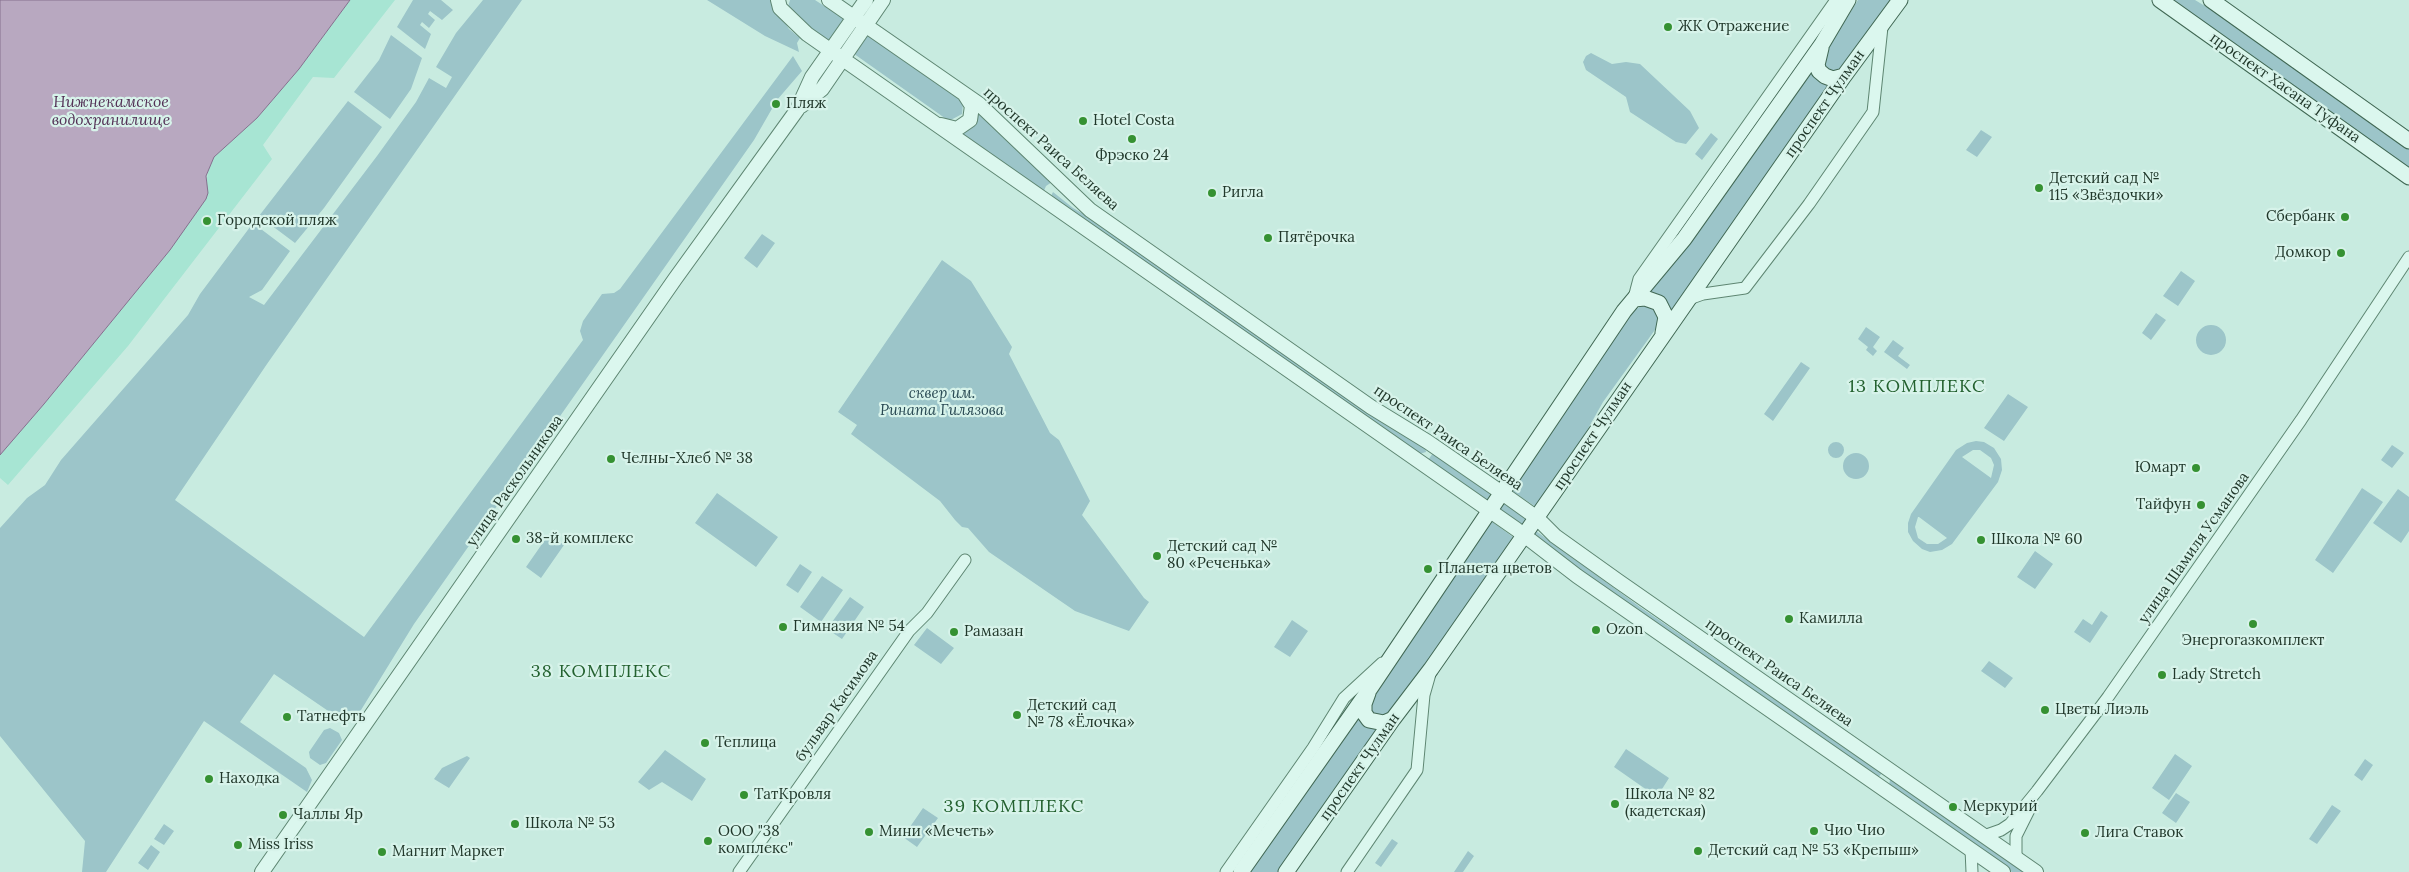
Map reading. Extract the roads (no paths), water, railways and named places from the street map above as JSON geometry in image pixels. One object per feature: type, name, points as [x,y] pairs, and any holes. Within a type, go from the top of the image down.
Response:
[{"type":"main road","points":[[1242,872],[1369,690],[1634,299],[1684,239],[1822,44],[1848,0]]},
{"type":"main road","name":"проспект Чулман","points":[[1286,872],[1537,518],[1844,76],[1900,0]]},
{"type":"main road","name":"проспект Хасана Туфана","points":[[2160,0],[2409,177]]},
{"type":"main road","name":"проспект Хасана Туфана","points":[[2211,0],[2409,141]]},
{"type":"main road","points":[[1822,44],[1817,65],[1819,71],[1825,76],[1833,78],[1844,76]]},
{"type":"main road","points":[[1634,299],[1645,298],[1659,303],[1666,317],[1663,334]]},
{"type":"main road","points":[[1369,690],[1364,704],[1364,713],[1369,720],[1384,723],[1393,719]]},
{"type":"street","points":[[778,0],[780,8],[796,25],[830,50],[1490,511],[1577,576],[2003,872]]},
{"type":"street","name":"проспект Раиса Беляева","points":[[829,0],[963,91],[1090,210],[1371,407],[1428,442],[1502,493],[1537,518],[1555,536],[1618,581],[2036,872]]},
{"type":"street","name":"улица Раскольникова","points":[[796,110],[822,89],[843,58],[860,21],[866,0]]},
{"type":"street","name":"улица Раскольникова","points":[[262,872],[796,110],[812,77],[830,50],[883,0]]},
{"type":"street","points":[[1634,299],[1639,279],[1836,0]]},
{"type":"street","points":[[1689,299],[1703,294],[1745,288],[1830,174],[1873,112],[1878,47],[1882,26]]},
{"type":"street","points":[[938,124],[957,129],[970,120],[972,106],[963,91]]},
{"type":"street","points":[[1047,201],[1050,188],[1064,186]]},
{"type":"street","name":"улица Шамиля Усманова","points":[[1984,836],[2001,830],[2010,824],[2108,697],[2293,432],[2409,258]]},
{"type":"street","points":[[1413,458],[1426,458],[1430,449],[1428,442]]},
{"type":"street","name":"бульвар Касимова","points":[[739,872],[909,631],[927,613],[964,560]]},
{"type":"street","points":[[1226,872],[1312,748],[1344,698],[1392,654]]},
{"type":"street","points":[[1347,872],[1417,770],[1424,695],[1431,669]]},
{"type":"street","points":[[1886,791],[1882,782],[1884,777],[1890,774],[1898,776]]},
{"type":"street","points":[[2016,858],[2016,836],[2037,791]]},
{"type":"street","points":[[1971,849],[1972,872]]},
{"type":"water","name":"Нижнекамское водохранилище","points":[[0,0],[350,0],[299,69],[257,118],[214,157],[206,176],[208,193],[206,199],[170,250],[0,455]]},
{"type":"place","name":"ЖК Отражение","points":[[1668,27]]},
{"type":"place","name":"Пляж","points":[[776,104]]},
{"type":"place","name":"Hotel Costa","points":[[1083,121]]},
{"type":"place","name":"Фрэско 24","points":[[1132,139]]},
{"type":"place","name":"Детский сад № 115 «Звёздочки»","points":[[2039,188]]},
{"type":"place","name":"Ригла","points":[[1212,193]]},
{"type":"place","name":"Сбербанк","points":[[2345,217]]},
{"type":"place","name":"Городской пляж","points":[[207,221]]},
{"type":"place","name":"Пятёрочка","points":[[1268,238]]},
{"type":"place","name":"Домкор","points":[[2341,253]]},
{"type":"place","name":"Челны-Хлеб № 38","points":[[611,459]]},
{"type":"place","name":"Юмарт","points":[[2196,468]]},
{"type":"place","name":"Тайфун","points":[[2201,505]]},
{"type":"place","name":"38-й комплекс","points":[[516,539]]},
{"type":"place","name":"Школа № 60","points":[[1981,540]]},
{"type":"place","name":"Детский сад № 80 «Реченька»","points":[[1157,556]]},
{"type":"place","name":"Планета цветов","points":[[1428,569]]},
{"type":"place","name":"Камилла","points":[[1789,619]]},
{"type":"place","name":"Энергогазкомплект","points":[[2253,624]]},
{"type":"place","name":"Гимназия № 54","points":[[783,627]]},
{"type":"place","name":"Ozon","points":[[1596,630]]},
{"type":"place","name":"Рамазан","points":[[954,632]]},
{"type":"place","name":"Lady Stretch","points":[[2162,675]]},
{"type":"place","name":"Цветы Лиэль","points":[[2045,710]]},
{"type":"place","name":"Детский сад № 78 «Ёлочка»","points":[[1017,715]]},
{"type":"place","name":"Татнефть","points":[[287,717]]},
{"type":"place","name":"Теплица","points":[[705,743]]},
{"type":"place","name":"Находка","points":[[209,779]]},
{"type":"place","name":"ТатКровля","points":[[744,795]]},
{"type":"place","name":"Школа № 82 (кадетская)","points":[[1615,804]]},
{"type":"place","name":"Меркурий","points":[[1953,807]]},
{"type":"place","name":"Чаллы Яр","points":[[283,815]]},
{"type":"place","name":"Школа № 53","points":[[515,824]]},
{"type":"place","name":"Чио Чио","points":[[1814,831]]},
{"type":"place","name":"Мини «Мечеть»","points":[[869,832]]},
{"type":"place","name":"Лига Ставок","points":[[2085,833]]},
{"type":"place","name":"ООО \"38 комплекс\"","points":[[708,841]]},
{"type":"place","name":"Miss Iriss","points":[[238,845]]},
{"type":"place","name":"Детский сад № 53 «Крепыш»","points":[[1698,851]]},
{"type":"place","name":"Магнит Маркет","points":[[382,852]]},
{"type":"district","name":"13 КОМПЛЕКС","points":[[1917,387]]},
{"type":"district","name":"38 КОМПЛЕКС","points":[[601,672]]},
{"type":"district","name":"39 КОМПЛЕКС","points":[[1014,807]]},
{"type":"park label","name":"сквер им. Рината Гилязова","points":[[942,402]]}]
